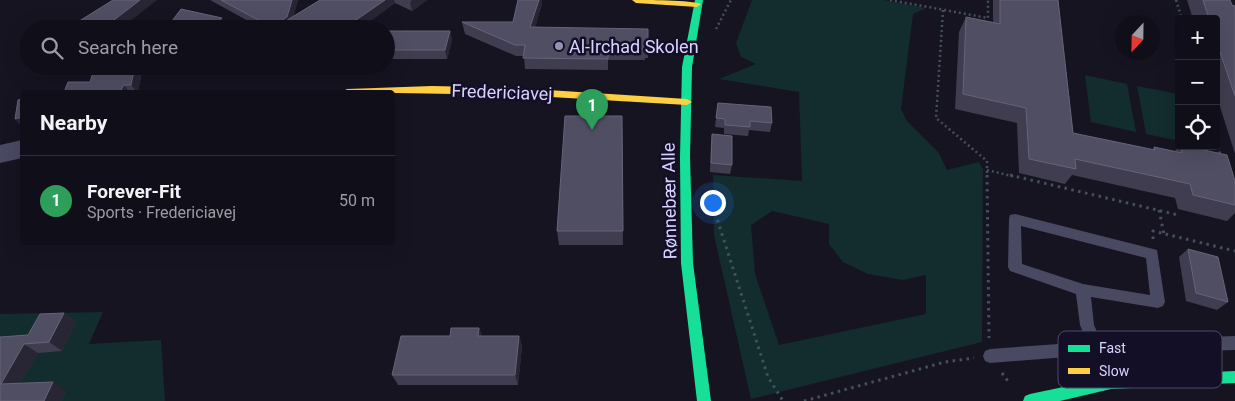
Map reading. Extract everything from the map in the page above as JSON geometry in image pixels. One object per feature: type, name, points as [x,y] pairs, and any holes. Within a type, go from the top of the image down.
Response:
[{"type":"street","points":[[636,0],[698,2]]},
{"type":"street","name":"Rønnebær Alle","points":[[698,2],[687,68],[685,157],[687,263],[704,401]]},
{"type":"street","name":"Fredericiavej","points":[[395,90],[527,91],[687,102]]},
{"type":"street","points":[[0,154],[20,149]]},
{"type":"street","points":[[1222,378],[1235,377]]},
{"type":"street","points":[[1030,401],[1088,388]]},
{"type":"lane","points":[[1015,219],[1152,254],[1158,302],[1083,290],[1015,268],[1015,219]]},
{"type":"lane","points":[[1083,290],[1087,325],[1090,331]]},
{"type":"lane","points":[[1222,343],[1235,343]]},
{"type":"lane","points":[[990,356],[1058,351]]},
{"type":"path","points":[[890,0],[988,18],[988,0]]},
{"type":"path","points":[[1176,0],[1181,15]]},
{"type":"path","points":[[942,10],[936,118],[987,161],[990,356],[1011,386]]},
{"type":"path","points":[[1219,150],[1222,158]]},
{"type":"path","points":[[987,170],[1178,214]]},
{"type":"path","points":[[709,192],[768,377],[783,401]]},
{"type":"path","points":[[1159,210],[1164,234],[1235,251]]},
{"type":"path","points":[[804,401],[946,362],[990,356]]},
{"type":"green space","points":[[752,0],[884,0],[926,8],[913,14],[901,109],[907,121],[939,153],[947,170],[979,162],[983,169],[982,342],[751,399],[714,235],[713,175],[802,181],[799,92],[719,79],[756,64],[741,57],[736,43]],"holes":[[[772,211],[829,224],[829,244],[843,262],[868,274],[903,280],[926,275],[926,314],[779,345],[755,274],[751,225]]]},
{"type":"green space","points":[[1085,75],[1127,84],[1136,132],[1091,122]]},
{"type":"green space","points":[[1137,86],[1175,93],[1175,140],[1146,134]]},
{"type":"green space","points":[[103,312],[89,344],[161,340],[165,401],[0,401],[0,314]]},
{"type":"building","points":[[113,0],[140,0],[114,20],[81,20]]},
{"type":"building","points":[[221,0],[292,0],[287,17],[282,20],[258,20]]},
{"type":"building","points":[[320,0],[385,0],[356,20],[287,20]]},
{"type":"building","points":[[518,0],[539,0],[530,27],[648,29],[648,47],[645,47],[645,49],[608,48],[608,59],[523,58],[525,45],[515,45],[462,22],[513,22]]},
{"type":"building","points":[[1000,0],[1058,0],[1073,133],[1155,150],[1154,147],[1182,153],[1182,150],[1204,150],[1227,155],[1235,181],[1235,205],[1193,195],[1190,184],[1075,159],[1076,169],[1029,159],[1026,108],[963,94],[966,17],[1000,24]]},
{"type":"building","points":[[1203,0],[1230,0],[1232,5],[1235,6],[1235,96],[1220,52],[1220,15],[1208,15]]},
{"type":"building","points":[[181,9],[222,18],[219,20],[173,20]]},
{"type":"building","points":[[395,31],[450,31],[445,50],[395,50]]},
{"type":"building","points":[[92,75],[133,75],[131,85],[124,85],[121,90],[65,90],[68,82],[90,82]]},
{"type":"building","points":[[18,100],[20,100],[20,118],[15,119]]},
{"type":"building","points":[[718,103],[771,107],[772,123],[750,121],[750,127],[725,125],[725,119],[716,118]]},
{"type":"building","points":[[565,116],[622,116],[623,231],[557,231]]},
{"type":"building","points":[[712,134],[732,136],[732,165],[711,163]]},
{"type":"building","points":[[1188,249],[1218,257],[1228,302],[1196,293]]},
{"type":"building","points":[[64,313],[49,342],[24,344],[1,384],[53,382],[44,401],[0,401],[0,337],[28,335],[40,314]]},
{"type":"building","points":[[451,328],[479,328],[478,336],[519,336],[515,375],[392,375],[401,336],[450,336]]},
{"type":"traffic: fast","points":[[699,0],[687,67],[685,157],[687,263],[704,401]]},
{"type":"traffic: fast","points":[[1222,378],[1235,377]]},
{"type":"traffic: fast","points":[[1030,401],[1088,388]]},
{"type":"traffic: slow","points":[[636,0],[697,4]]},
{"type":"traffic: slow","points":[[390,90],[432,89],[559,93],[687,102]]},
{"type":"place","name":"Al-Irchad Skolen","points":[[559,46]]},
{"type":"place","name":"Forever-Fit","points":[[592,130]]}]
